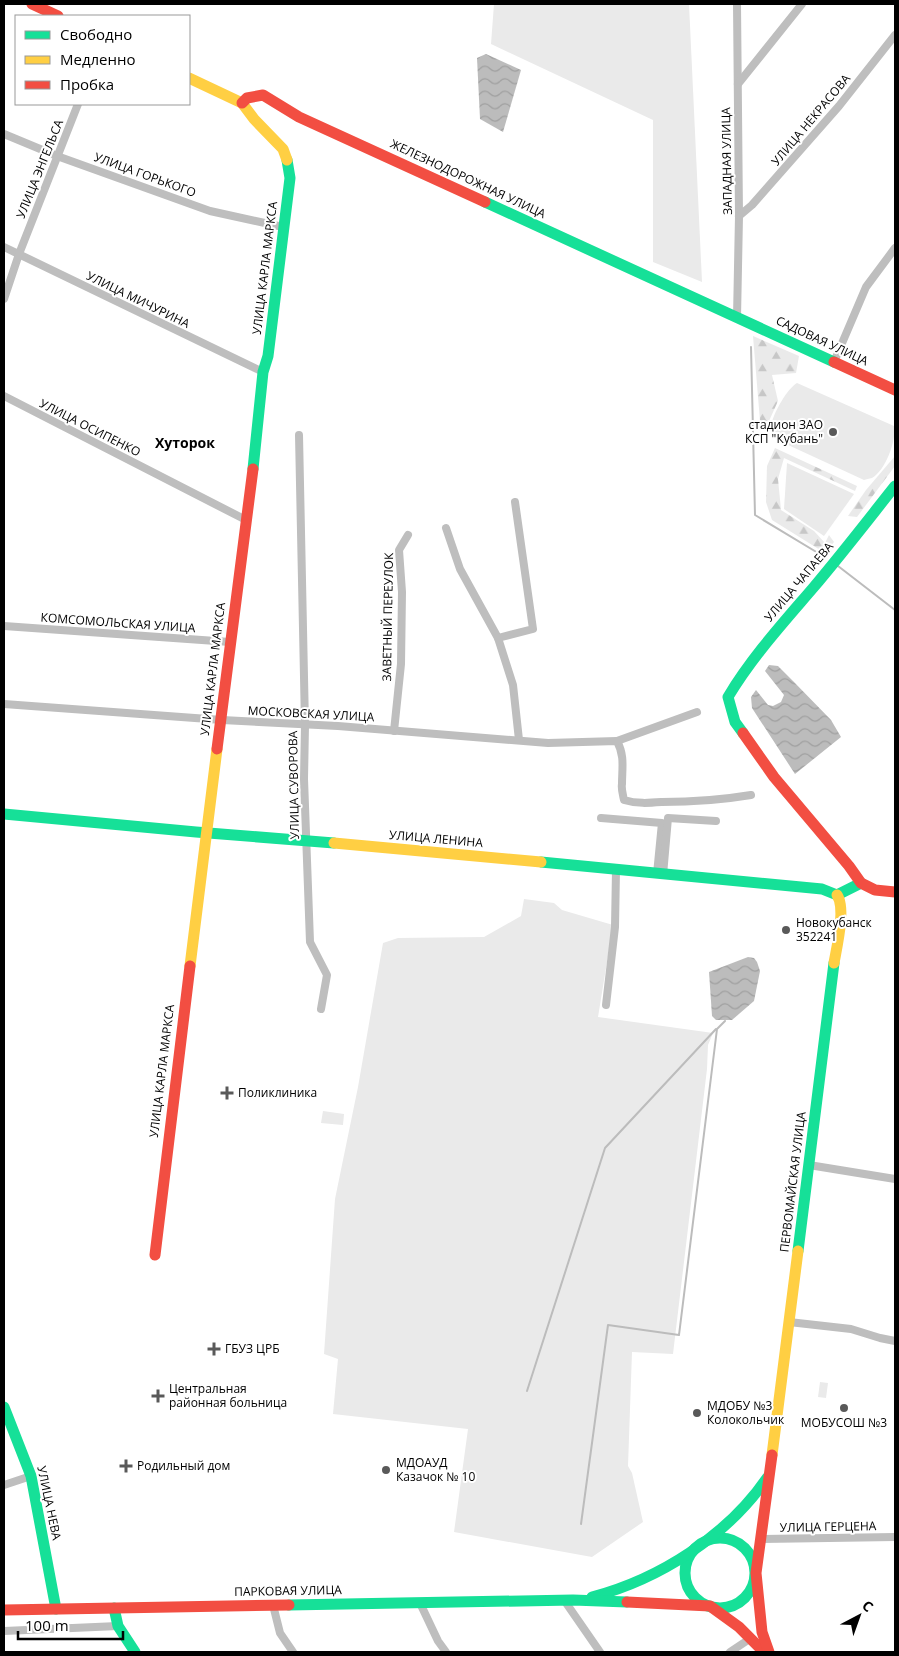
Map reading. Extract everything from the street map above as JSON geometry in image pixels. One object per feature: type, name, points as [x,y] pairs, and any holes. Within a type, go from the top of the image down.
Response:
[{"type":"main road","points":[[32,4],[56,15]]},
{"type":"main road","points":[[190,78],[242,103]]},
{"type":"main road","name":"ЖЕЛЕЗНОДОРОЖНАЯ УЛИЦА","points":[[242,103],[247,98],[263,95],[299,117],[738,318]]},
{"type":"main road","name":"УЛИЦА КАРЛА МАРКСА","points":[[155,1255],[171,1114],[258,428],[263,372],[268,356],[290,178],[283,149],[254,119],[242,103]]},
{"type":"main road","name":"САДОВАЯ УЛИЦА","points":[[738,318],[895,390]]},
{"type":"main road","name":"УЛИЦА ЧАПАЕВА","points":[[861,883],[849,866],[774,777],[735,722],[728,697],[752,659],[814,587],[895,486]]},
{"type":"main road","name":"УЛИЦА ЛЕНИНА","points":[[4,814],[207,833],[306,840],[822,889],[837,894]]},
{"type":"main road","points":[[837,894],[861,883],[875,890],[895,892]]},
{"type":"main road","name":"ПЕРВОМАЙСКАЯ УЛИЦА","points":[[769,1652],[762,1632],[756,1573],[841,910],[837,894]]},
{"type":"main road","name":"УЛИЦА НЕВА","points":[[4,1407],[31,1476],[56,1609]]},
{"type":"main road","name":"ПЕРВОМАЙСКАЯ УЛИЦА","points":[[701,1543],[725,1526],[752,1500],[763,1486],[769,1474]]},
{"type":"main road","points":[[710,1606],[719,1608],[737,1604],[751,1591],[754,1582],[756,1573],[750,1554],[744,1546],[727,1538],[717,1537],[701,1543],[695,1548],[689,1556],[686,1566],[685,1576],[688,1586],[693,1595],[701,1602],[728,1618],[764,1652]]},
{"type":"main road","name":"ПАРКОВАЯ УЛИЦА","points":[[568,1600],[600,1596],[629,1586],[660,1570],[701,1543]]},
{"type":"main road","name":"ПАРКОВАЯ УЛИЦА","points":[[4,1610],[568,1600],[710,1606]]},
{"type":"main road","points":[[114,1608],[118,1626],[135,1652]]},
{"type":"street","name":"ЗАПАДНАЯ УЛИЦА","points":[[737,4],[738,318]]},
{"type":"street","points":[[738,84],[802,4]]},
{"type":"street","name":"УЛИЦА НЕКРАСОВА","points":[[739,216],[752,205],[839,106],[895,35]]},
{"type":"street","name":"УЛИЦА ЭНГЕЛЬСА","points":[[4,299],[19,254],[78,105]]},
{"type":"street","name":"УЛИЦА ГОРЬКОГО","points":[[4,134],[57,156],[210,211],[283,227]]},
{"type":"street","name":"УЛИЦА МИЧУРИНА","points":[[4,247],[263,372]]},
{"type":"street","points":[[834,362],[866,287],[895,248]]},
{"type":"street","name":"УЛИЦА ОСИПЕНКО","points":[[4,396],[246,520]]},
{"type":"street","name":"УЛИЦА СУВОРОВА","points":[[299,435],[306,840],[310,942],[328,975],[322,1009]]},
{"type":"street","points":[[498,638],[533,629],[515,502]]},
{"type":"street","points":[[446,528],[460,569],[498,638],[513,685],[519,740]]},
{"type":"street","name":"ЗАВЕТНЫЙ ПЕРЕУЛОК","points":[[394,731],[400,664],[402,592],[399,550],[408,535]]},
{"type":"street","name":"КОМСОМОЛЬСКАЯ УЛИЦА","points":[[4,626],[230,642]]},
{"type":"street","name":"МОСКОВСКАЯ УЛИЦА","points":[[4,704],[548,743],[616,741],[696,712]]},
{"type":"street","points":[[616,741],[622,750],[623,771],[621,785],[624,800],[634,803],[677,802],[718,800],[751,795]]},
{"type":"street","points":[[601,818],[662,823],[660,874]]},
{"type":"street","points":[[660,874],[668,818],[716,821]]},
{"type":"street","points":[[606,1005],[615,928],[616,870]]},
{"type":"street","points":[[809,1165],[895,1179]]},
{"type":"street","points":[[789,1322],[851,1329],[895,1341]]},
{"type":"street","points":[[4,1484],[31,1476]]},
{"type":"street","name":"УЛИЦА ГЕРЦЕНА","points":[[761,1539],[895,1537]]},
{"type":"street","points":[[568,1600],[600,1652]]},
{"type":"street","points":[[420,1602],[438,1641],[446,1652]]},
{"type":"street","points":[[273,1605],[280,1633],[293,1652]]},
{"type":"street","points":[[4,1631],[118,1626]]},
{"type":"street","points":[[730,1652],[751,1638]]},
{"type":"green space","points":[[494,4],[689,4],[702,282],[653,262],[653,120],[491,44]]},
{"type":"green space","points":[[753,336],[799,356],[796,373],[772,375],[778,401],[769,421],[760,421]]},
{"type":"green space","name":"стадион ЗАО КСП \"Кубань\"","points":[[797,383],[894,426],[892,447],[877,474],[872,478],[864,480],[773,438],[771,426],[776,412],[785,395]]},
{"type":"green space","points":[[775,448],[857,486],[855,491],[784,458],[778,479],[781,510],[814,531],[825,543],[829,535],[834,542],[825,553],[772,520],[766,502],[767,466]]},
{"type":"green space","points":[[895,456],[895,466],[857,517],[848,516],[866,490]]},
{"type":"green space","points":[[787,463],[854,494],[824,536],[784,509]]},
{"type":"green space","points":[[524,899],[554,903],[562,910],[613,925],[598,1017],[713,1033],[708,1045],[707,1069],[673,1354],[632,1352],[628,1466],[632,1473],[643,1522],[592,1557],[454,1532],[468,1429],[333,1414],[338,1359],[324,1354],[335,1199],[358,1087],[383,943],[398,938],[484,937],[521,916]]},
{"type":"green space","points":[[323,1111],[344,1114],[343,1125],[321,1123]]},
{"type":"green space","points":[[820,1382],[828,1383],[826,1398],[818,1397]]},
{"type":"water","points":[[486,54],[521,70],[503,132],[480,119],[477,58]]},
{"type":"water","points":[[769,665],[778,666],[793,681],[831,720],[841,737],[795,774],[752,708],[751,697],[756,690],[768,705],[773,706],[781,702],[784,695],[765,671]]},
{"type":"water","points":[[748,957],[754,958],[760,971],[754,1001],[732,1020],[716,1020],[712,1016],[709,972]]},
{"type":"waterway","points":[[751,347],[755,515],[823,556]]},
{"type":"waterway","points":[[838,566],[895,610]]},
{"type":"waterway","points":[[581,1524],[608,1325],[679,1335],[717,1029],[725,1021]]},
{"type":"waterway","points":[[527,1391],[605,1148],[716,1029]]},
{"type":"traffic: fast","points":[[253,469],[263,372],[268,356],[290,178],[287,160]]},
{"type":"traffic: fast","points":[[485,202],[834,362]]},
{"type":"traffic: fast","points":[[743,733],[735,722],[728,697],[737,682],[779,627],[834,563],[895,486]]},
{"type":"traffic: fast","points":[[4,814],[334,843]]},
{"type":"traffic: fast","points":[[541,862],[822,889],[837,895],[861,883]]},
{"type":"traffic: fast","points":[[798,1251],[834,963]]},
{"type":"traffic: fast","points":[[4,1407],[31,1476],[56,1609]]},
{"type":"traffic: fast","points":[[592,1597],[642,1579],[667,1567],[690,1552],[732,1519],[767,1478]]},
{"type":"traffic: fast","points":[[713,1538],[727,1538],[740,1544],[749,1553],[755,1566],[755,1573],[753,1586],[745,1598],[727,1608],[713,1608],[700,1602],[691,1593],[685,1580],[685,1566],[691,1553],[700,1544],[713,1538]]},
{"type":"traffic: fast","points":[[289,1605],[573,1600],[627,1602]]},
{"type":"traffic: fast","points":[[114,1608],[118,1626],[135,1652]]},
{"type":"traffic: slow","points":[[190,78],[242,103],[254,119],[283,149],[287,160]]},
{"type":"traffic: slow","points":[[190,966],[217,749]]},
{"type":"traffic: slow","points":[[334,843],[541,862]]},
{"type":"traffic: slow","points":[[834,963],[841,918],[840,901],[837,895]]},
{"type":"traffic: slow","points":[[772,1455],[798,1251]]},
{"type":"traffic: jam","points":[[32,4],[56,15]]},
{"type":"traffic: jam","points":[[242,103],[247,98],[263,95],[299,117],[485,202]]},
{"type":"traffic: jam","points":[[834,362],[895,390]]},
{"type":"traffic: jam","points":[[217,749],[253,469]]},
{"type":"traffic: jam","points":[[743,733],[774,777],[849,866],[861,883],[875,890],[895,892]]},
{"type":"traffic: jam","points":[[155,1255],[190,966]]},
{"type":"traffic: jam","points":[[769,1652],[762,1632],[756,1573],[772,1455]]},
{"type":"traffic: jam","points":[[627,1602],[710,1606],[739,1627],[764,1652]]},
{"type":"traffic: jam","points":[[4,1610],[289,1605]]},
{"type":"place","name":"стадион ЗАО КСП \"Кубань\"","points":[[833,432]]},
{"type":"place","name":"Новокубанск 352241","points":[[786,930]]},
{"type":"place","name":"Поликлиника","points":[[227,1093]]},
{"type":"place","name":"ГБУЗ ЦРБ","points":[[214,1349]]},
{"type":"place","name":"Центральная районная больница","points":[[158,1396]]},
{"type":"place","name":"МОБУСОШ №3","points":[[844,1408]]},
{"type":"place","name":"МДОБУ №3 Колокольчик","points":[[697,1413]]},
{"type":"place","name":"Родильный дом","points":[[126,1466]]},
{"type":"place","name":"МДОАУД Казачок № 10","points":[[386,1470]]},
{"type":"district","name":"Хуторок","points":[[185,443]]}]
